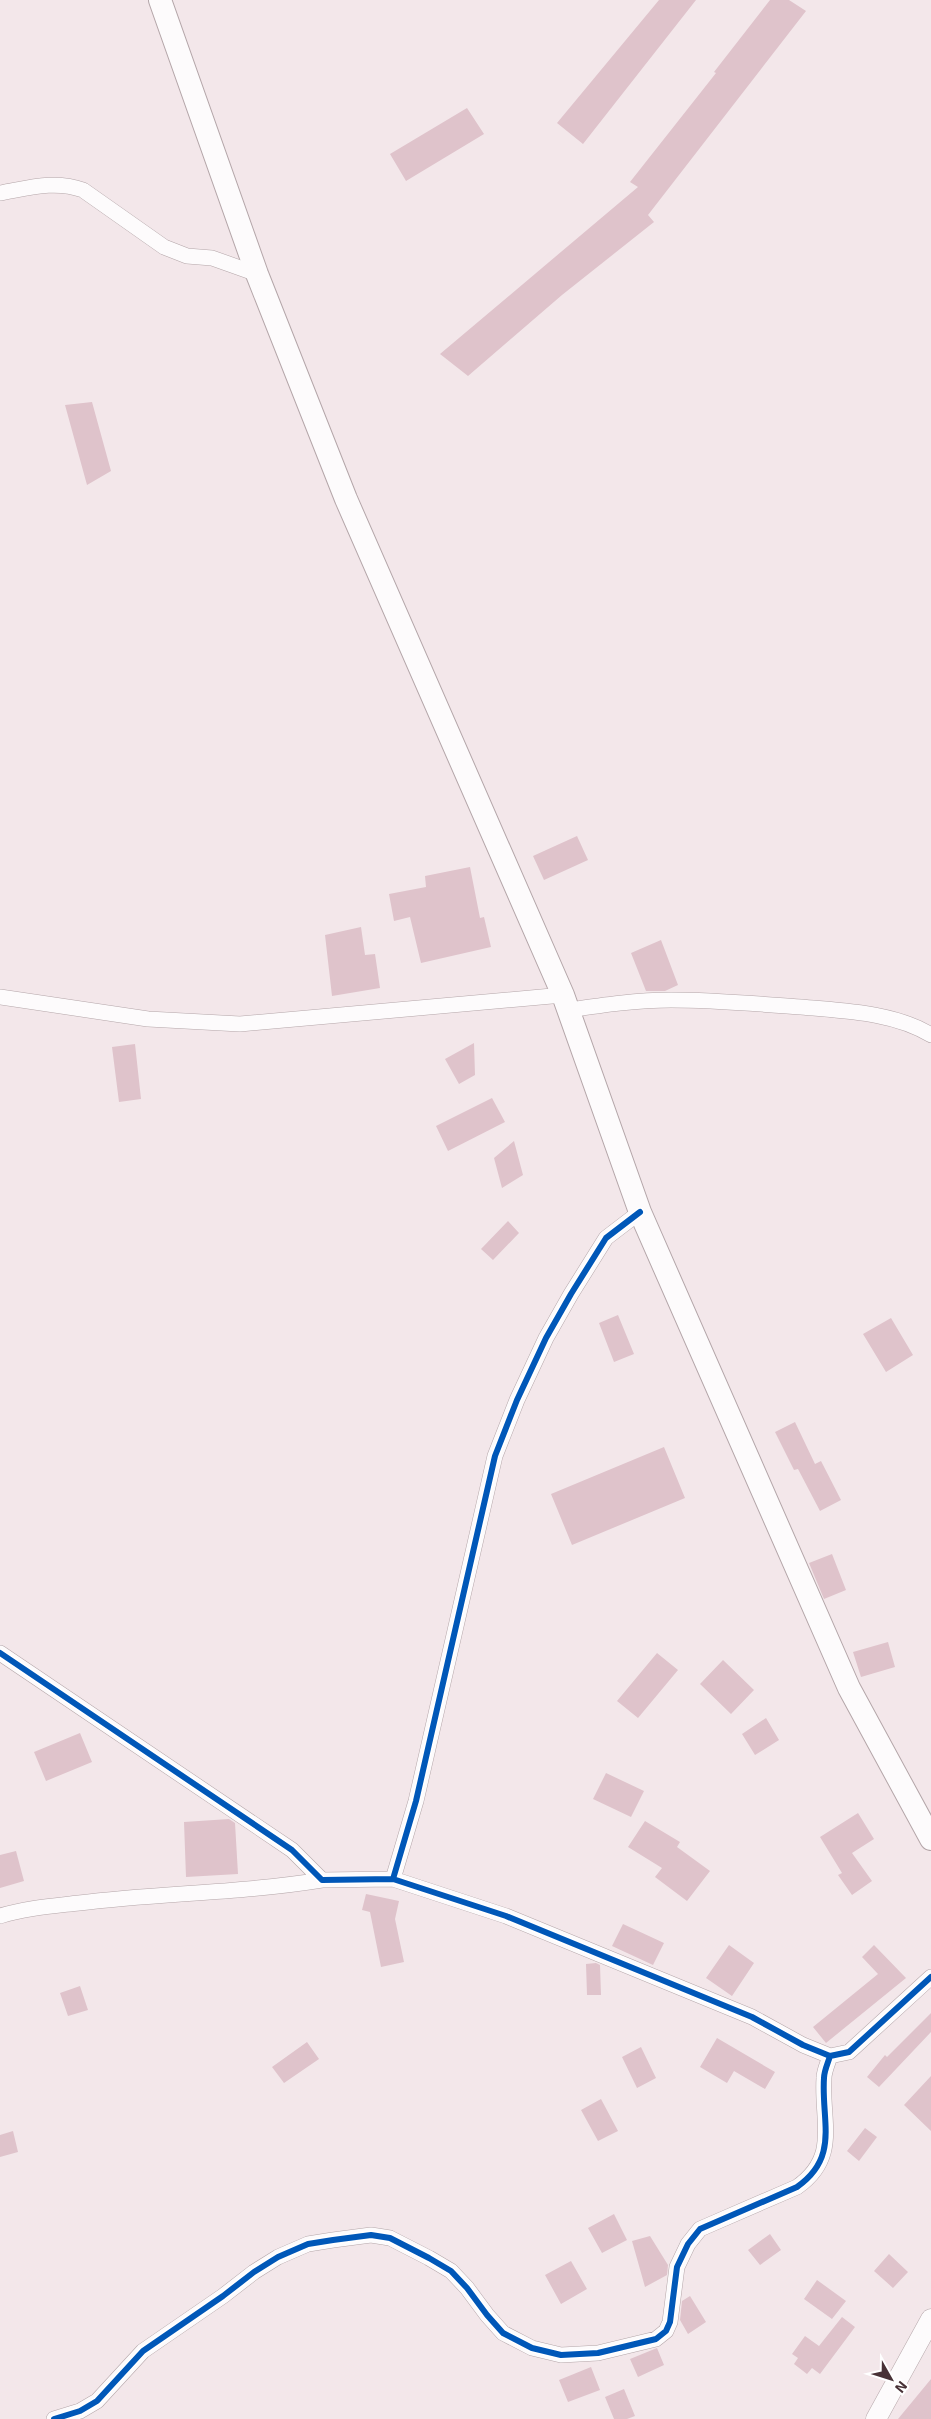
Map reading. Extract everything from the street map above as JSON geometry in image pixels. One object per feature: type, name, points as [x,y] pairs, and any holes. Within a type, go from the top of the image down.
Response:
[{"type":"main road","points":[[160,0],[257,274],[346,499],[566,1002],[640,1212],[849,1688],[931,1839]]},
{"type":"street","points":[[0,193],[54,184],[73,186],[83,190],[164,247],[187,256],[212,258],[257,274]]},
{"type":"street","points":[[0,997],[148,1019],[240,1024],[566,1002],[672,1000],[737,1002],[835,1010],[882,1018],[924,1030],[931,1035]]},
{"type":"street","points":[[393,1879],[416,1801],[495,1456],[521,1391],[546,1338],[571,1294],[606,1238],[640,1212]]},
{"type":"street","points":[[0,1653],[292,1850],[322,1880]]},
{"type":"street","points":[[0,1916],[124,1897],[286,1886],[322,1880],[393,1879],[506,1916],[626,1964],[752,2017],[802,2045],[830,2056],[849,2052],[931,1977]]},
{"type":"street","points":[[54,2419],[80,2411],[97,2401],[144,2351],[254,2272],[278,2257],[308,2244],[333,2240],[371,2235],[390,2238],[429,2258],[451,2271],[468,2288],[503,2333],[532,2348],[561,2355],[598,2353],[656,2339],[666,2332],[670,2322],[677,2267],[688,2244],[700,2229],[797,2187],[811,2177],[820,2164],[827,2126],[824,2075],[830,2056]]},
{"type":"street","points":[[876,2419],[931,2319]]},
{"type":"building","points":[[659,0],[696,0],[583,144],[557,123]]},
{"type":"building","points":[[770,0],[789,0],[806,11],[648,215],[654,222],[562,295],[468,376],[440,354],[638,187],[630,182],[716,73],[714,72]]},
{"type":"building","points":[[467,108],[484,134],[406,181],[390,154]]},
{"type":"building","points":[[92,402],[111,471],[87,485],[65,405]]},
{"type":"building","points":[[577,836],[588,860],[544,880],[533,856]]},
{"type":"building","points":[[470,867],[480,918],[484,917],[491,947],[421,963],[410,917],[394,921],[389,894],[426,887],[425,876]]},
{"type":"building","points":[[361,927],[365,955],[375,954],[380,988],[332,996],[325,935]]},
{"type":"building","points":[[661,940],[678,985],[665,991],[646,991],[631,953]]},
{"type":"building","points":[[474,1043],[475,1075],[459,1084],[445,1059]]},
{"type":"building","points":[[135,1044],[141,1099],[119,1102],[112,1047]]},
{"type":"building","points":[[492,1098],[505,1122],[448,1151],[436,1126]]},
{"type":"building","points":[[514,1141],[523,1175],[502,1188],[494,1158]]},
{"type":"building","points":[[508,1221],[519,1233],[493,1260],[481,1249]]},
{"type":"building","points":[[618,1315],[634,1354],[614,1362],[599,1323]]},
{"type":"building","points":[[891,1318],[913,1355],[886,1372],[863,1334]]},
{"type":"building","points":[[795,1422],[815,1464],[821,1461],[841,1500],[820,1511],[798,1469],[794,1470],[775,1432]]},
{"type":"building","points":[[664,1447],[685,1498],[572,1545],[551,1494]]},
{"type":"building","points":[[832,1554],[846,1590],[824,1599],[809,1563]]},
{"type":"building","points":[[888,1642],[895,1667],[861,1677],[853,1652]]},
{"type":"building","points":[[657,1653],[678,1670],[638,1718],[617,1701]]},
{"type":"building","points":[[723,1660],[754,1690],[731,1714],[700,1684]]},
{"type":"building","points":[[766,1718],[779,1740],[755,1755],[742,1734]]},
{"type":"building","points":[[80,1733],[92,1762],[46,1781],[34,1752]]},
{"type":"building","points":[[606,1773],[644,1791],[631,1817],[593,1799]]},
{"type":"building","points":[[858,1813],[874,1839],[852,1853],[872,1881],[852,1895],[838,1875],[842,1873],[820,1837]]},
{"type":"building","points":[[229,1819],[235,1823],[238,1874],[186,1877],[184,1822]]},
{"type":"building","points":[[645,1821],[680,1842],[677,1847],[710,1871],[687,1901],[655,1877],[662,1868],[628,1847]]},
{"type":"building","points":[[16,1851],[24,1881],[0,1888],[0,1855]]},
{"type":"building","points":[[366,1894],[399,1901],[395,1919],[404,1962],[381,1967],[370,1912],[362,1910]]},
{"type":"building","points":[[623,1924],[664,1943],[653,1965],[612,1946]]},
{"type":"building","points":[[729,1945],[754,1963],[732,1996],[706,1978]]},
{"type":"building","points":[[874,1945],[906,1978],[826,2043],[813,2027],[878,1974],[862,1957]]},
{"type":"building","points":[[596,1963],[600,1965],[601,1995],[587,1995],[586,1964]]},
{"type":"building","points":[[80,1986],[88,2010],[68,2016],[60,1993]]},
{"type":"building","points":[[931,2013],[931,2032],[879,2087],[867,2077],[885,2055],[887,2057]]},
{"type":"building","points":[[717,2038],[775,2072],[765,2089],[734,2071],[727,2083],[700,2067]]},
{"type":"building","points":[[307,2042],[319,2059],[284,2083],[272,2067]]},
{"type":"building","points":[[641,2047],[656,2078],[637,2088],[622,2057]]},
{"type":"building","points":[[931,2076],[931,2131],[904,2105]]},
{"type":"building","points":[[601,2099],[618,2131],[598,2141],[581,2110]]},
{"type":"building","points":[[865,2128],[877,2137],[859,2161],[847,2151]]},
{"type":"building","points":[[13,2131],[18,2152],[0,2157],[0,2135]]},
{"type":"building","points":[[614,2214],[627,2240],[602,2253],[588,2228]]},
{"type":"building","points":[[770,2234],[781,2250],[760,2265],[748,2250]]},
{"type":"building","points":[[650,2236],[668,2265],[667,2275],[645,2287],[632,2241]]},
{"type":"building","points":[[889,2254],[908,2272],[893,2288],[874,2271]]},
{"type":"building","points":[[571,2261],[587,2289],[561,2304],[545,2275]]},
{"type":"building","points":[[817,2280],[846,2301],[832,2319],[804,2299]]},
{"type":"building","points":[[690,2296],[706,2322],[688,2334],[680,2320],[682,2301]]},
{"type":"building","points":[[842,2317],[855,2327],[820,2374],[812,2368],[807,2374],[794,2364],[798,2358],[792,2354],[805,2336],[819,2346]]},
{"type":"building","points":[[657,2348],[664,2365],[638,2377],[630,2359]]},
{"type":"building","points":[[591,2367],[600,2390],[568,2402],[559,2380]]},
{"type":"building","points":[[931,2379],[931,2419],[898,2419]]},
{"type":"building","points":[[624,2389],[635,2416],[627,2419],[614,2419],[605,2397]]},
{"type":"cycle path","points":[[393,1879],[416,1801],[495,1456],[517,1400],[546,1338],[571,1294],[606,1238],[640,1212]]},
{"type":"cycle path","points":[[0,1653],[292,1850],[322,1880],[393,1879],[506,1916],[752,2017],[803,2045],[830,2056],[849,2052],[931,1977]]},
{"type":"cycle path","points":[[54,2419],[80,2411],[97,2401],[143,2351],[223,2296],[254,2272],[278,2257],[308,2244],[333,2240],[371,2235],[390,2238],[429,2258],[451,2271],[503,2333],[532,2348],[561,2355],[598,2353],[656,2339],[666,2331],[670,2322],[677,2267],[688,2244],[700,2229],[797,2187],[819,2163],[824,2151],[826,2137],[824,2078],[830,2056]]}]
